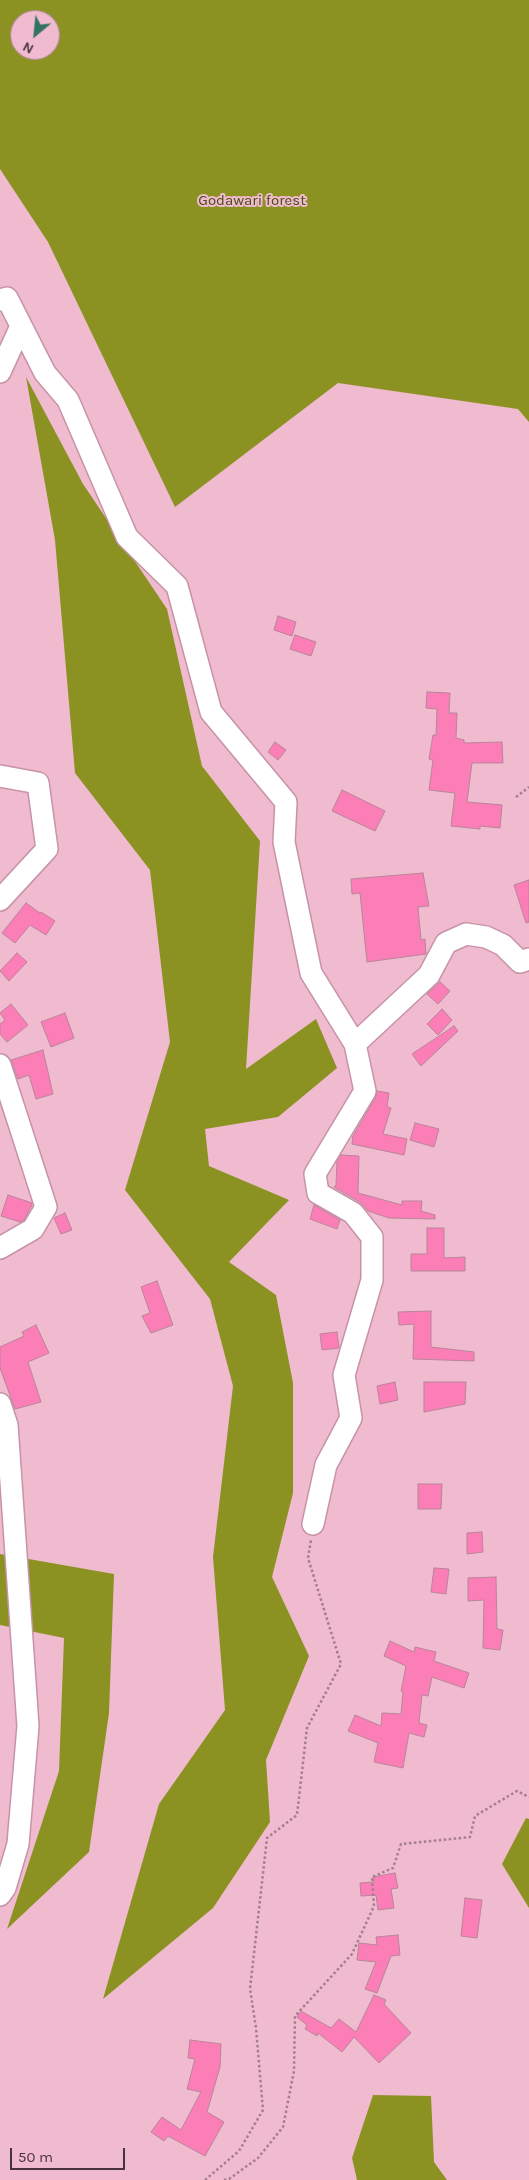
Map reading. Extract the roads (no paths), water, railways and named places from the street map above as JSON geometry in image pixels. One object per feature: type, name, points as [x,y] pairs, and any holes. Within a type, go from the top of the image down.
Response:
[{"type":"street","points":[[0,300],[7,298],[44,373],[68,400],[127,537],[177,586],[210,712],[286,802],[284,842],[311,973],[355,1044],[364,1091],[315,1174],[318,1192],[353,1213],[372,1237],[372,1280],[344,1375],[352,1418],[326,1466],[313,1524]]},
{"type":"street","points":[[0,372],[21,326]]},
{"type":"street","points":[[0,776],[38,783],[47,849],[0,900]]},
{"type":"street","points":[[355,1044],[429,975],[446,943],[466,934],[486,937],[503,946],[520,962],[529,959]]},
{"type":"street","points":[[0,1065],[46,1207],[33,1228],[0,1248]]},
{"type":"street","points":[[0,1404],[7,1425],[28,1726],[18,1844],[5,1888],[0,1895]]},
{"type":"park label","name":"Godawari forest","points":[[252,201]]}]
